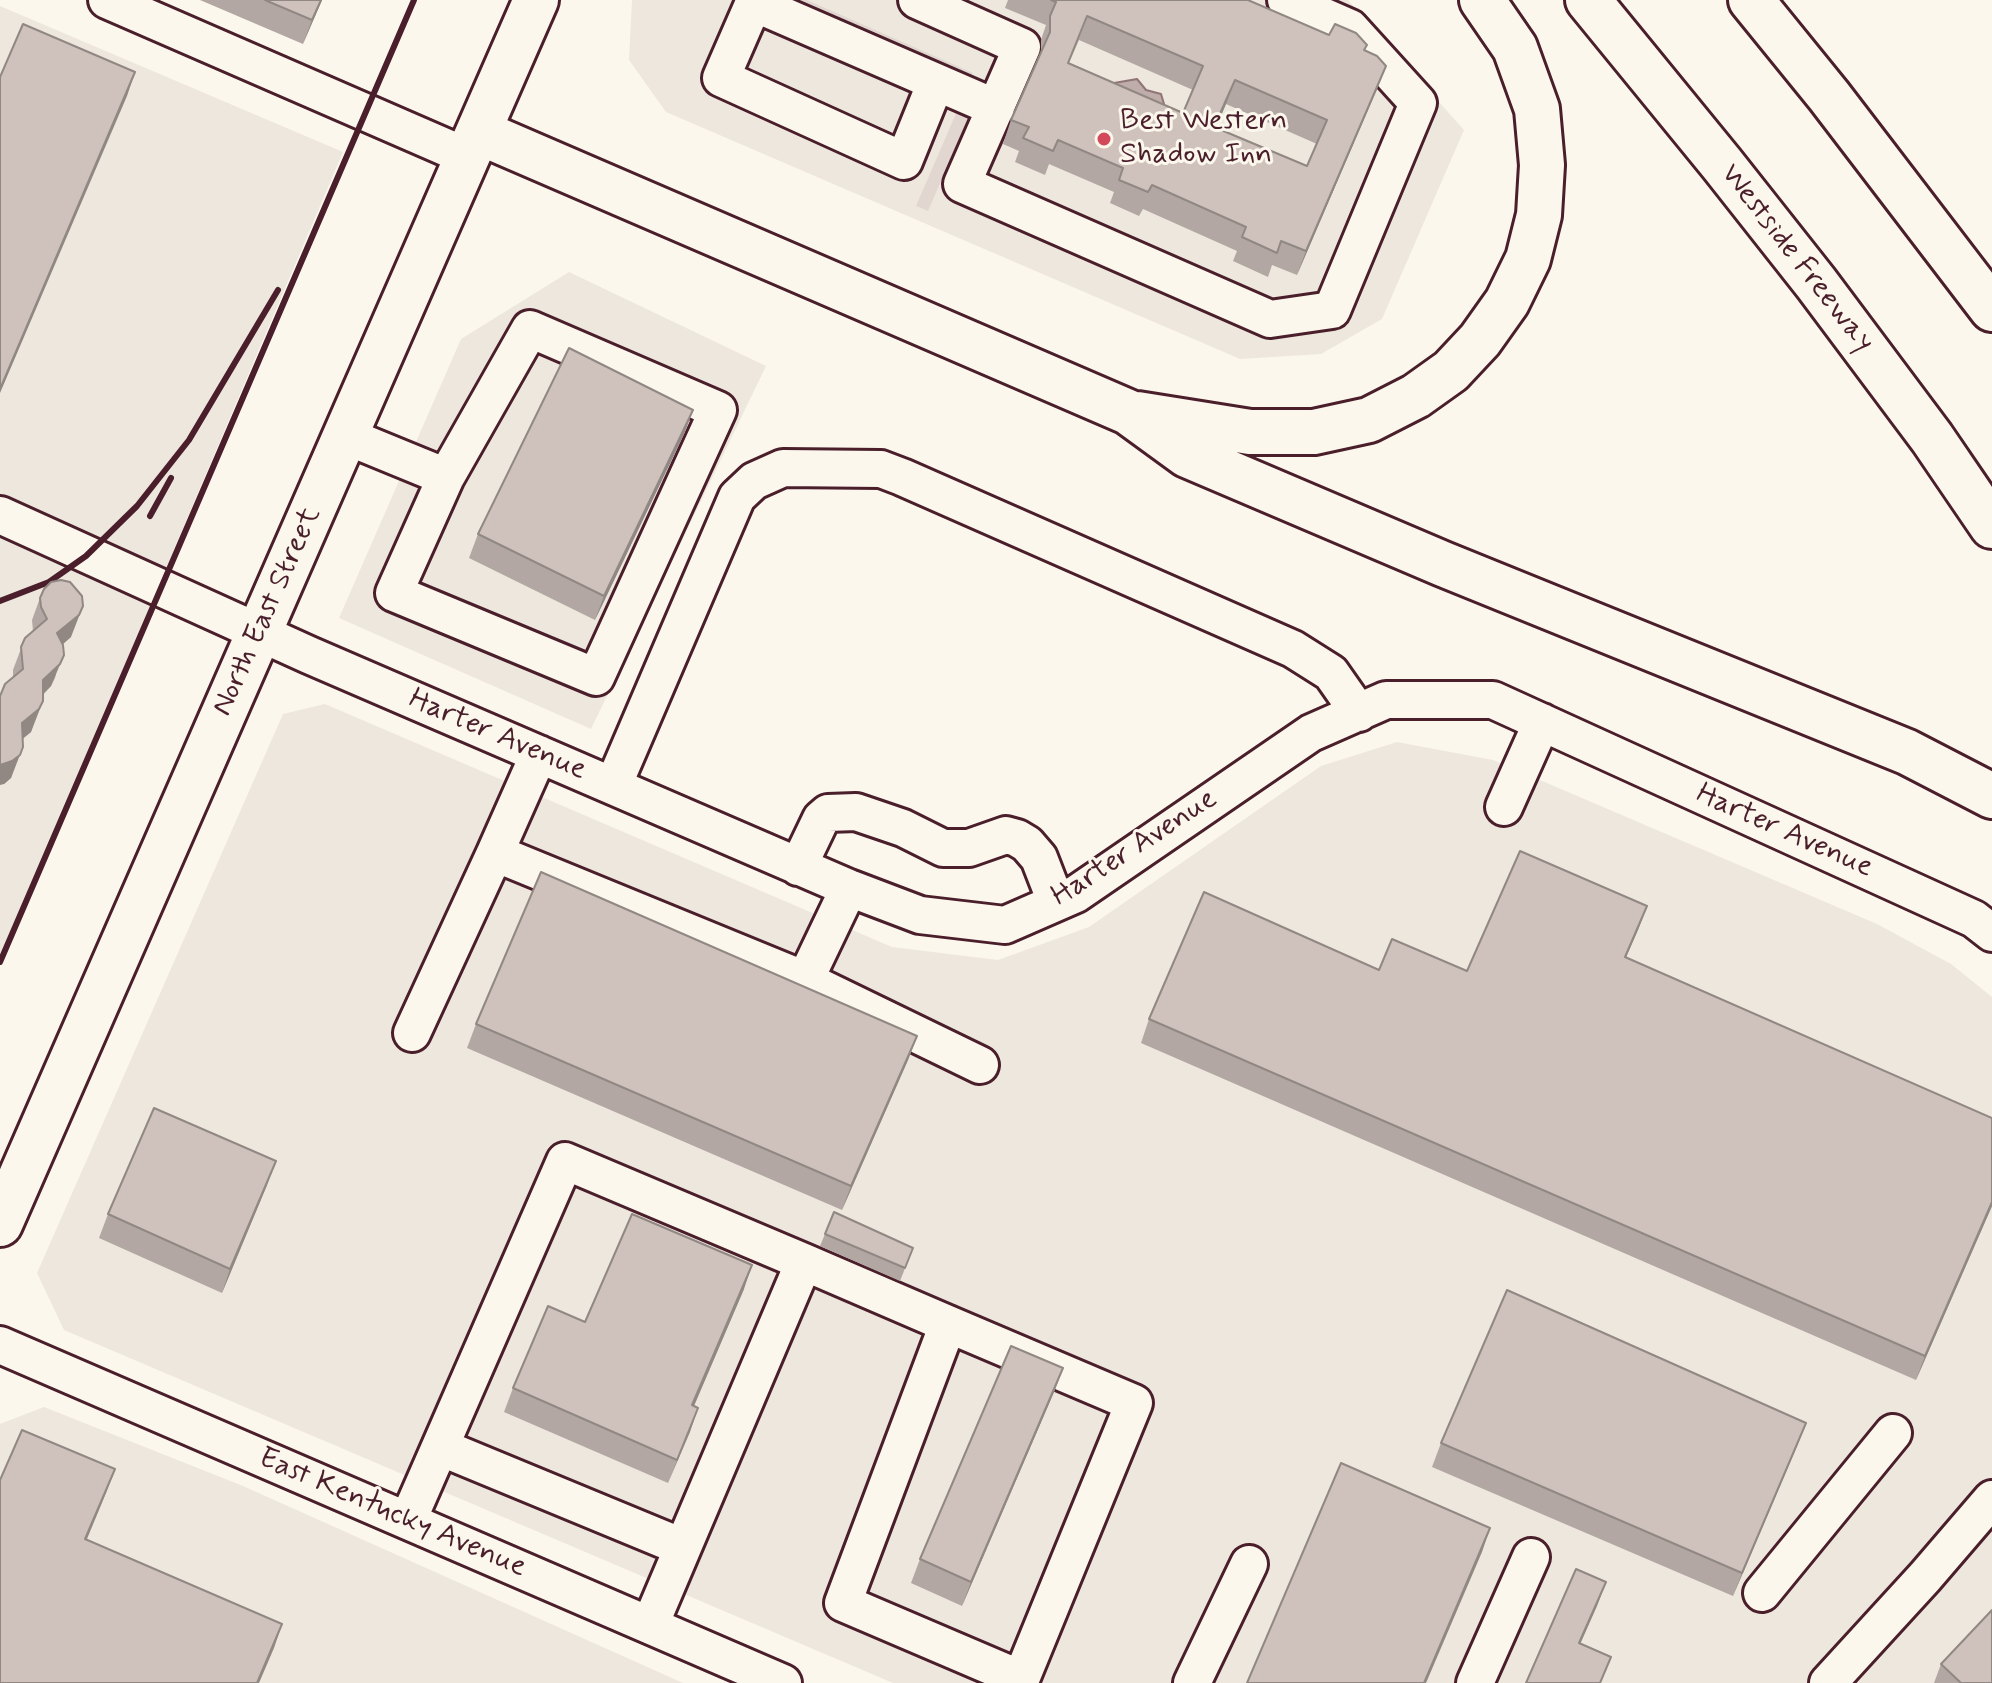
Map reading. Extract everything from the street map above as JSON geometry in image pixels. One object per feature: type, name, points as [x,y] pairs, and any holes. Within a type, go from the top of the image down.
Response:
[{"type":"main road","name":"North East Street","points":[[0,1224],[536,0]]},
{"type":"main road","points":[[474,145],[1128,412],[1250,432],[1314,432],[1369,420],[1416,396],[1451,371],[1480,340],[1507,302],[1528,259],[1539,215],[1542,165],[1537,109],[1515,48],[1482,0]]},
{"type":"main road","name":"Westside Freeway","points":[[1588,0],[1806,271],[1932,438],[1992,526]]},
{"type":"main road","points":[[1751,0],[1829,96],[1992,309]]},
{"type":"main road","points":[[1128,412],[1187,455],[1443,564],[1907,752],[1992,796]]},
{"type":"street","points":[[107,0],[474,145]]},
{"type":"street","points":[[917,0],[990,14],[1022,47],[962,184],[1270,319],[1332,310],[1418,103],[1350,28],[1286,0]]},
{"type":"street","points":[[936,82],[904,161],[721,78],[754,2],[996,108]]},
{"type":"street","points":[[530,329],[718,410],[596,677],[394,593],[446,477],[530,329]]},
{"type":"street","points":[[346,436],[446,477]]},
{"type":"street","points":[[613,786],[737,497],[754,481],[783,468],[881,469],[902,477],[1293,649],[1331,673],[1359,713]]},
{"type":"street","name":"Harter Avenue","points":[[0,515],[259,633],[798,867],[920,915],[1005,925],[1076,894],[1311,733],[1386,700],[1493,700],[1974,919],[1992,933]]},
{"type":"street","points":[[1504,807],[1542,722]]},
{"type":"street","points":[[412,1033],[539,754]]},
{"type":"street","points":[[798,867],[821,819],[828,813],[856,812],[903,828],[943,848],[969,848],[1006,835],[1017,838],[1039,858],[1056,902]]},
{"type":"street","points":[[495,853],[805,980],[980,1065]]},
{"type":"street","points":[[805,980],[849,888]]},
{"type":"street","points":[[408,1520],[565,1161],[1134,1403],[1021,1679],[843,1603],[948,1324]]},
{"type":"street","points":[[650,1625],[804,1262]]},
{"type":"street","name":"East Kentucky Avenue","points":[[0,1345],[783,1683]]},
{"type":"street","points":[[1762,1593],[1893,1433]]},
{"type":"street","points":[[440,1447],[682,1547]]},
{"type":"street","points":[[1828,1683],[1992,1499]]},
{"type":"street","points":[[1475,1683],[1531,1557]]},
{"type":"street","points":[[1192,1683],[1249,1564]]},
{"type":"shaded area","points":[[632,0],[1348,0],[1464,130],[1382,319],[1321,354],[1240,359],[666,112],[629,60]]},
{"type":"shaded area","points":[[790,0],[807,0],[973,73],[968,80]]},
{"type":"shaded area","points":[[0,6],[343,152],[0,958]]},
{"type":"shaded area","points":[[1137,79],[1146,90],[1161,94],[1164,104],[1143,110],[1114,83]]},
{"type":"shaded area","points":[[958,109],[970,114],[928,211],[916,206]]},
{"type":"shaded area","points":[[569,272],[766,366],[591,729],[339,618],[461,339]]},
{"type":"shaded area","points":[[325,704],[892,947],[998,960],[1089,927],[1321,766],[1397,742],[1493,760],[1877,924],[1951,964],[1992,997],[1992,1683],[893,1683],[64,1330],[37,1273],[283,714]]},
{"type":"shaded area","points":[[44,1407],[243,1486],[683,1683],[0,1683],[0,1424]]},
{"type":"building","points":[[265,0],[321,0],[312,20]]},
{"type":"building","name":"Best Western Shadow Inn","points":[[1051,0],[1248,0],[1329,35],[1335,24],[1356,33],[1367,45],[1364,50],[1377,56],[1386,66],[1306,251],[1281,241],[1277,253],[1242,237],[1246,227],[1152,185],[1148,192],[1119,180],[1123,168],[1058,140],[1053,151],[1023,138],[1029,127],[1011,120],[1050,32],[1050,16],[1056,2]],"holes":[[[1087,16],[1203,66],[1183,113],[1068,63]],[[1235,80],[1327,120],[1307,166],[1214,127]]]},
{"type":"building","points":[[23,24],[135,72],[0,389],[0,77]]},
{"type":"building","points":[[569,348],[693,410],[604,596],[478,534]]},
{"type":"building","points":[[51,582],[70,582],[82,596],[83,606],[79,615],[57,633],[64,655],[60,664],[43,680],[43,701],[39,709],[22,723],[23,747],[20,755],[0,765],[0,696],[5,684],[23,669],[21,647],[25,638],[47,619],[40,598],[44,589]]},
{"type":"building","points":[[1520,851],[1647,906],[1625,957],[1992,1118],[1992,1202],[1925,1356],[1149,1019],[1204,892],[1379,970],[1392,939],[1467,971]]},
{"type":"building","points":[[541,872],[917,1036],[851,1186],[476,1024]]},
{"type":"building","points":[[154,1108],[276,1161],[230,1269],[108,1214]]},
{"type":"building","points":[[834,1212],[913,1248],[905,1268],[825,1234]]},
{"type":"building","points":[[632,1214],[752,1265],[692,1405],[698,1408],[677,1460],[513,1388],[548,1306],[585,1322]]},
{"type":"building","points":[[1507,1290],[1806,1423],[1742,1573],[1441,1443]]},
{"type":"building","points":[[1011,1346],[1063,1368],[971,1582],[920,1559]]},
{"type":"building","points":[[22,1430],[115,1469],[85,1539],[282,1624],[257,1683],[0,1683],[0,1480]]},
{"type":"building","points":[[1341,1463],[1490,1528],[1424,1683],[1247,1683]]},
{"type":"building","points":[[1576,1569],[1606,1582],[1579,1643],[1611,1657],[1600,1683],[1526,1683]]},
{"type":"building","points":[[1992,1610],[1992,1683],[1961,1683],[1941,1664]]},
{"type":"railway","points":[[0,962],[414,0]]},
{"type":"railway","points":[[0,601],[49,582],[86,556],[137,506],[189,440],[278,290]]},
{"type":"railway","points":[[150,516],[171,478]]},
{"type":"place","name":"Best Western Shadow Inn","points":[[1104,139]]}]
